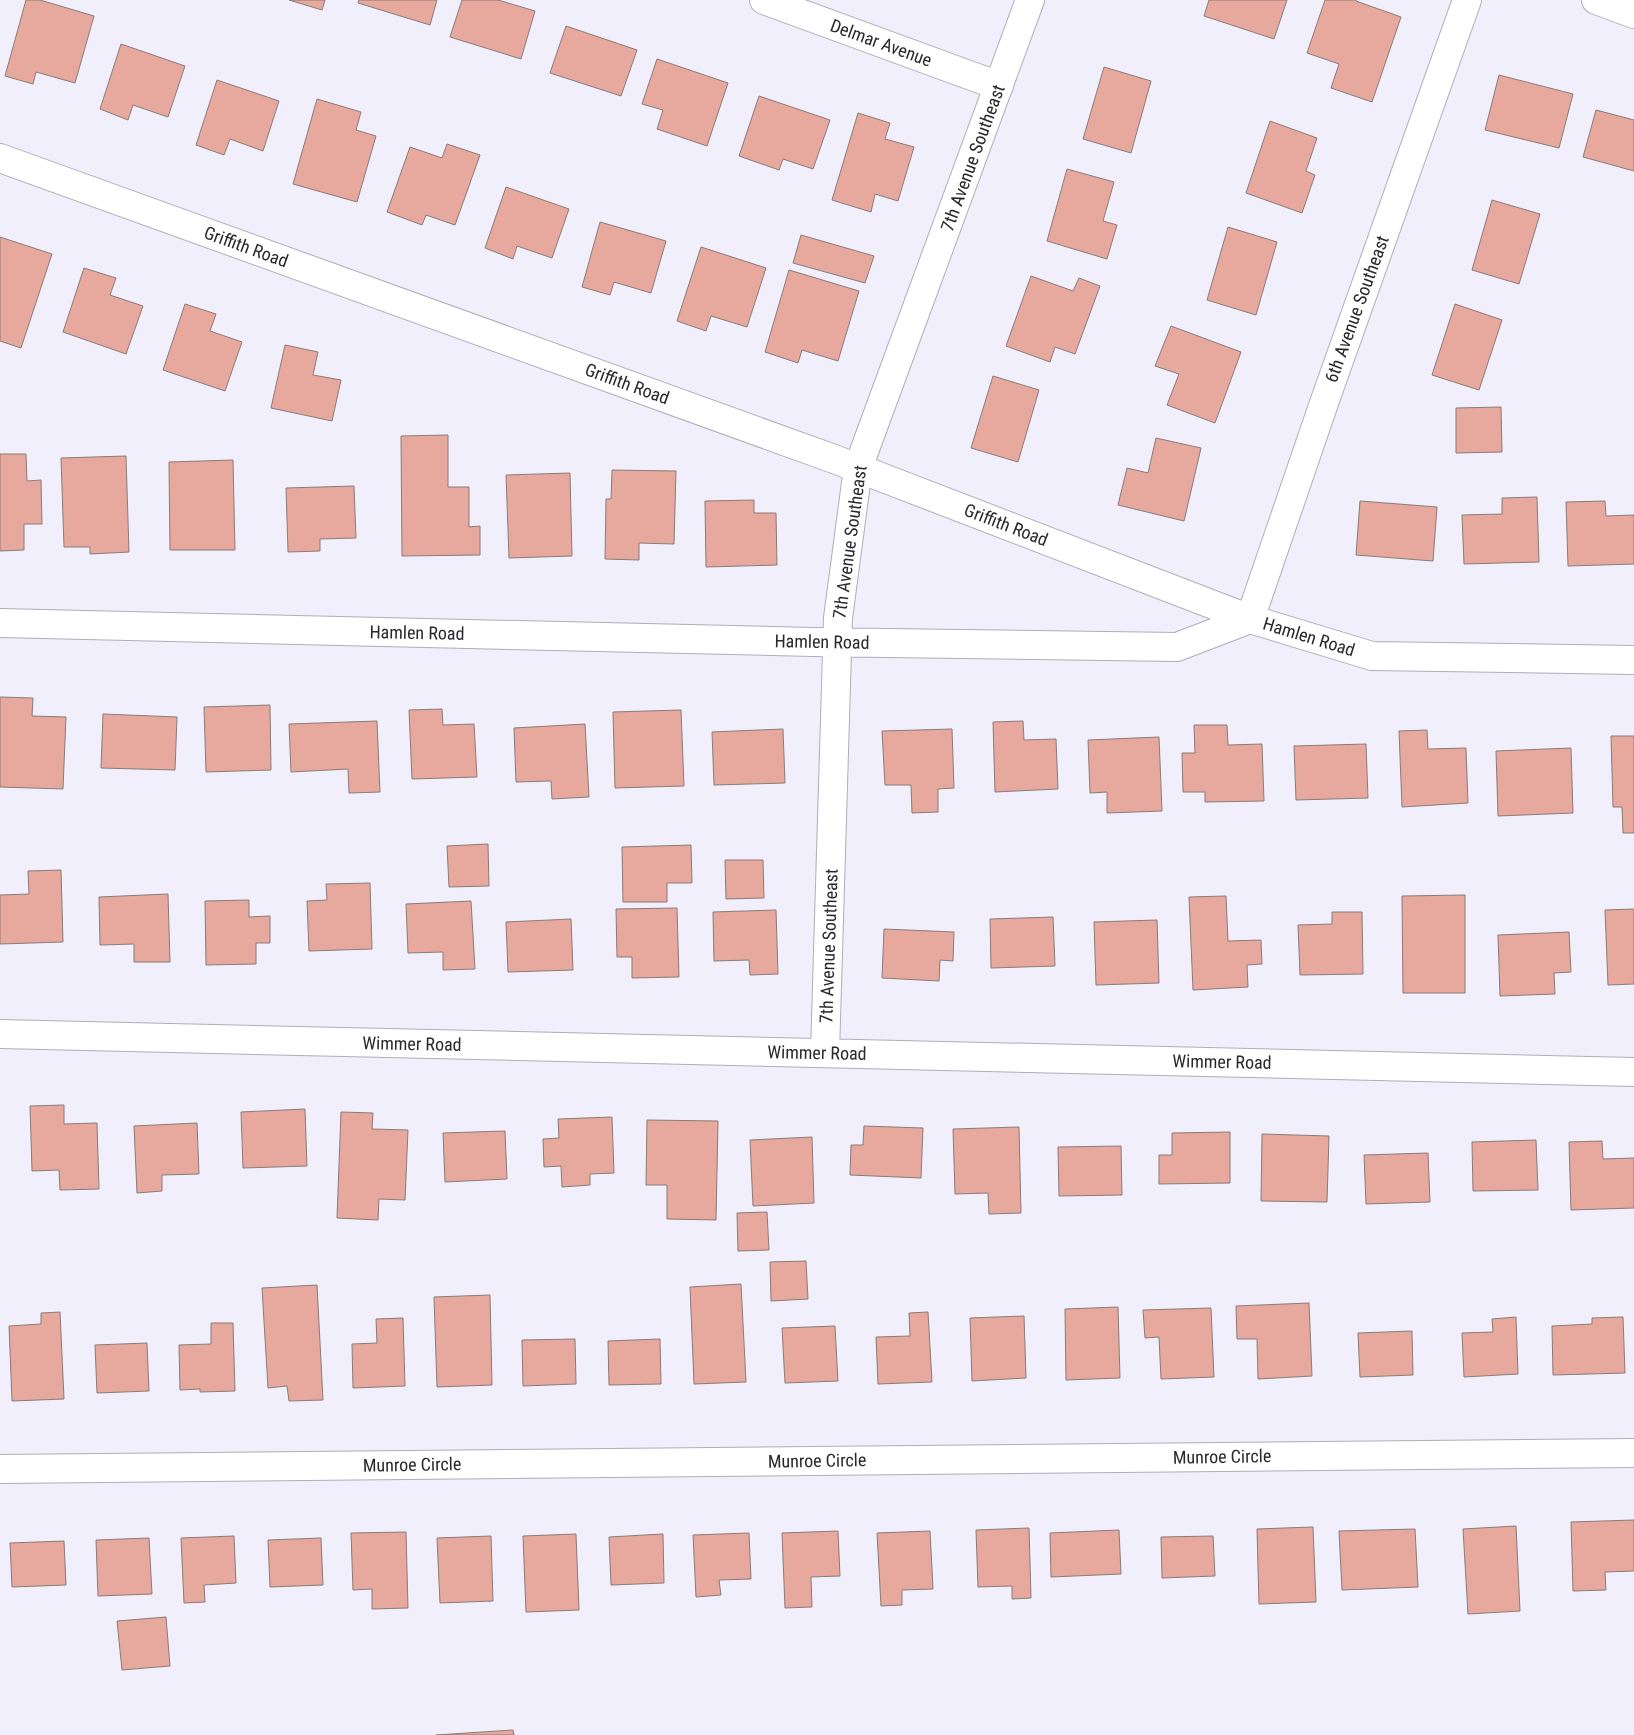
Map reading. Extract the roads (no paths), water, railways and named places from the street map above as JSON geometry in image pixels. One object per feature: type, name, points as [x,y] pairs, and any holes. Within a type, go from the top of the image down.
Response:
[{"type":"street","name":"Delmar Avenue","points":[[764,0],[999,86]]},
{"type":"street","name":"7th Avenue Southeast","points":[[825,1053],[838,618],[858,468],[1030,0]]},
{"type":"street","name":"6th Avenue Southeast","points":[[1250,619],[1324,403],[1467,0]]},
{"type":"street","points":[[1596,0],[1634,14]]},
{"type":"street","name":"Griffith Road","points":[[0,158],[858,468],[1250,619]]},
{"type":"street","name":"Hamlen Road","points":[[0,623],[838,642],[1177,647],[1250,619],[1372,656],[1634,660]]},
{"type":"street","name":"Wimmer Road","points":[[0,1034],[1634,1072]]},
{"type":"street","name":"Munroe Circle","points":[[0,1469],[1634,1453]]}]
